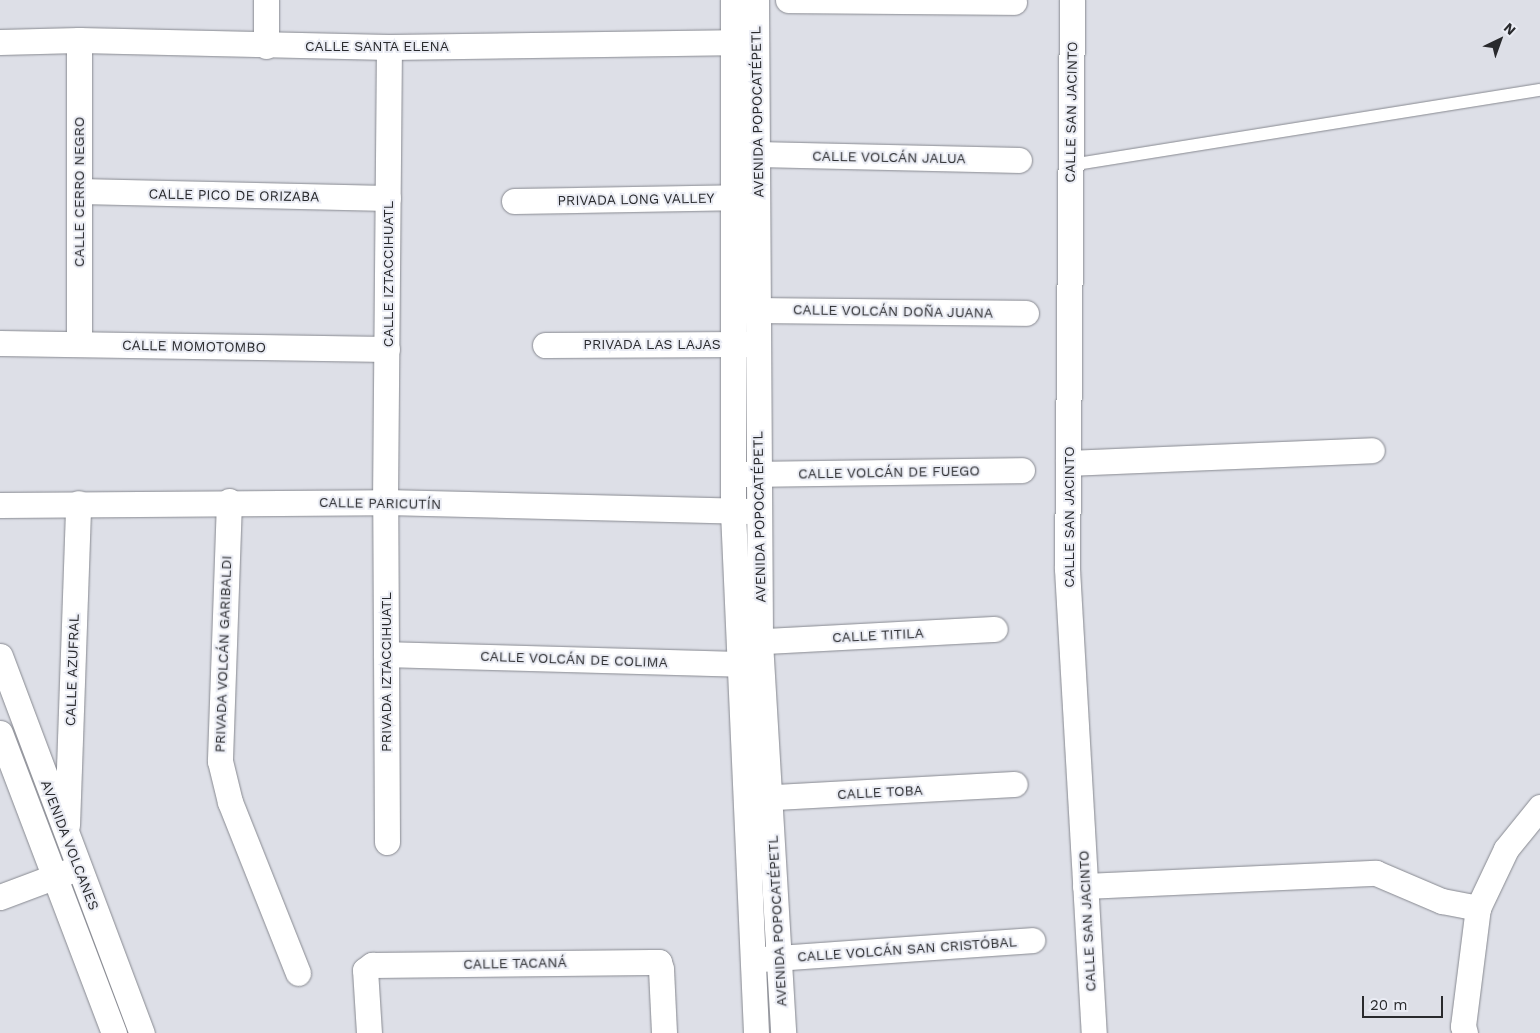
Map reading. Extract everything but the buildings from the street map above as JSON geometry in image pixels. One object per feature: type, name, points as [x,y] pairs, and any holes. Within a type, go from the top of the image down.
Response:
[{"type":"street","points":[[266,0],[266,46]]},
{"type":"street","name":"AVENIDA POPOCATÉPETL","points":[[733,0],[743,41],[758,154],[759,197],[759,344],[745,474],[733,512],[749,653],[772,799],[778,959],[783,1033]]},
{"type":"street","name":"AVENIDA POPOCATÉPETL","points":[[756,0],[743,41],[731,198],[732,343],[745,474],[759,511],[749,653],[744,798],[756,1033]]},
{"type":"street","points":[[788,0],[1014,2]]},
{"type":"street","name":"CALLE SAN JACINTO","points":[[1072,0],[1067,569],[1094,1033]]},
{"type":"street","name":"CALLE SANTA ELENA","points":[[0,42],[79,40],[266,46],[389,47],[743,41]]},
{"type":"street","name":"CALLE CERRO NEGRO","points":[[79,40],[79,344]]},
{"type":"street","name":"CALLE IZTACCIHUATL","points":[[385,502],[389,47]]},
{"type":"street","name":"CALLE VOLCÁN JALUA","points":[[758,154],[1019,160]]},
{"type":"street","name":"CALLE PICO DE ORIZABA","points":[[79,191],[388,198]]},
{"type":"street","name":"PRIVADA LONG VALLEY","points":[[514,201],[759,197]]},
{"type":"street","name":"CALLE VOLCÁN DOÑA JUANA","points":[[732,310],[1026,313]]},
{"type":"street","name":"CALLE MOMOTOMBO","points":[[0,343],[387,349]]},
{"type":"street","name":"PRIVADA LAS LAJAS","points":[[546,345],[759,344]]},
{"type":"street","points":[[1068,463],[1372,450]]},
{"type":"street","name":"CALLE VOLCÁN DE FUEGO","points":[[745,474],[1022,470]]},
{"type":"street","name":"PRIVADA VOLCÁN GARIBALDI","points":[[229,501],[220,761],[230,802],[298,973]]},
{"type":"street","name":"CALLE PARICUTÍN","points":[[0,505],[78,502],[385,502],[733,512],[759,511]]},
{"type":"street","name":"CALLE AZUFRAL","points":[[67,838],[78,502]]},
{"type":"street","name":"PRIVADA IZTACCIHUATL","points":[[385,502],[388,842]]},
{"type":"street","name":"CALLE TITILA","points":[[749,653],[995,629]]},
{"type":"street","name":"CALLE VOLCÁN DE COLIMA","points":[[386,654],[749,653]]},
{"type":"street","name":"AVENIDA VOLCANES","points":[[0,656],[142,1033]]},
{"type":"street","name":"AVENIDA VOLCANES","points":[[0,732],[114,1033]]},
{"type":"street","name":"CALLE TOBA","points":[[744,798],[772,799],[1015,784]]},
{"type":"street","points":[[1465,1033],[1463,1026],[1478,908],[1506,849],[1540,807]]},
{"type":"street","points":[[0,897],[78,867]]},
{"type":"street","points":[[1085,886],[1376,874],[1442,901],[1478,908]]},
{"type":"street","name":"CALLE VOLCÁN SAN CRISTÓBAL","points":[[752,959],[778,959],[1032,940]]},
{"type":"street","name":"CALLE TACANÁ","points":[[369,1033],[365,970],[372,965],[659,962],[661,969],[664,1033]]},
{"type":"lane","points":[[1071,165],[1540,90]]}]
